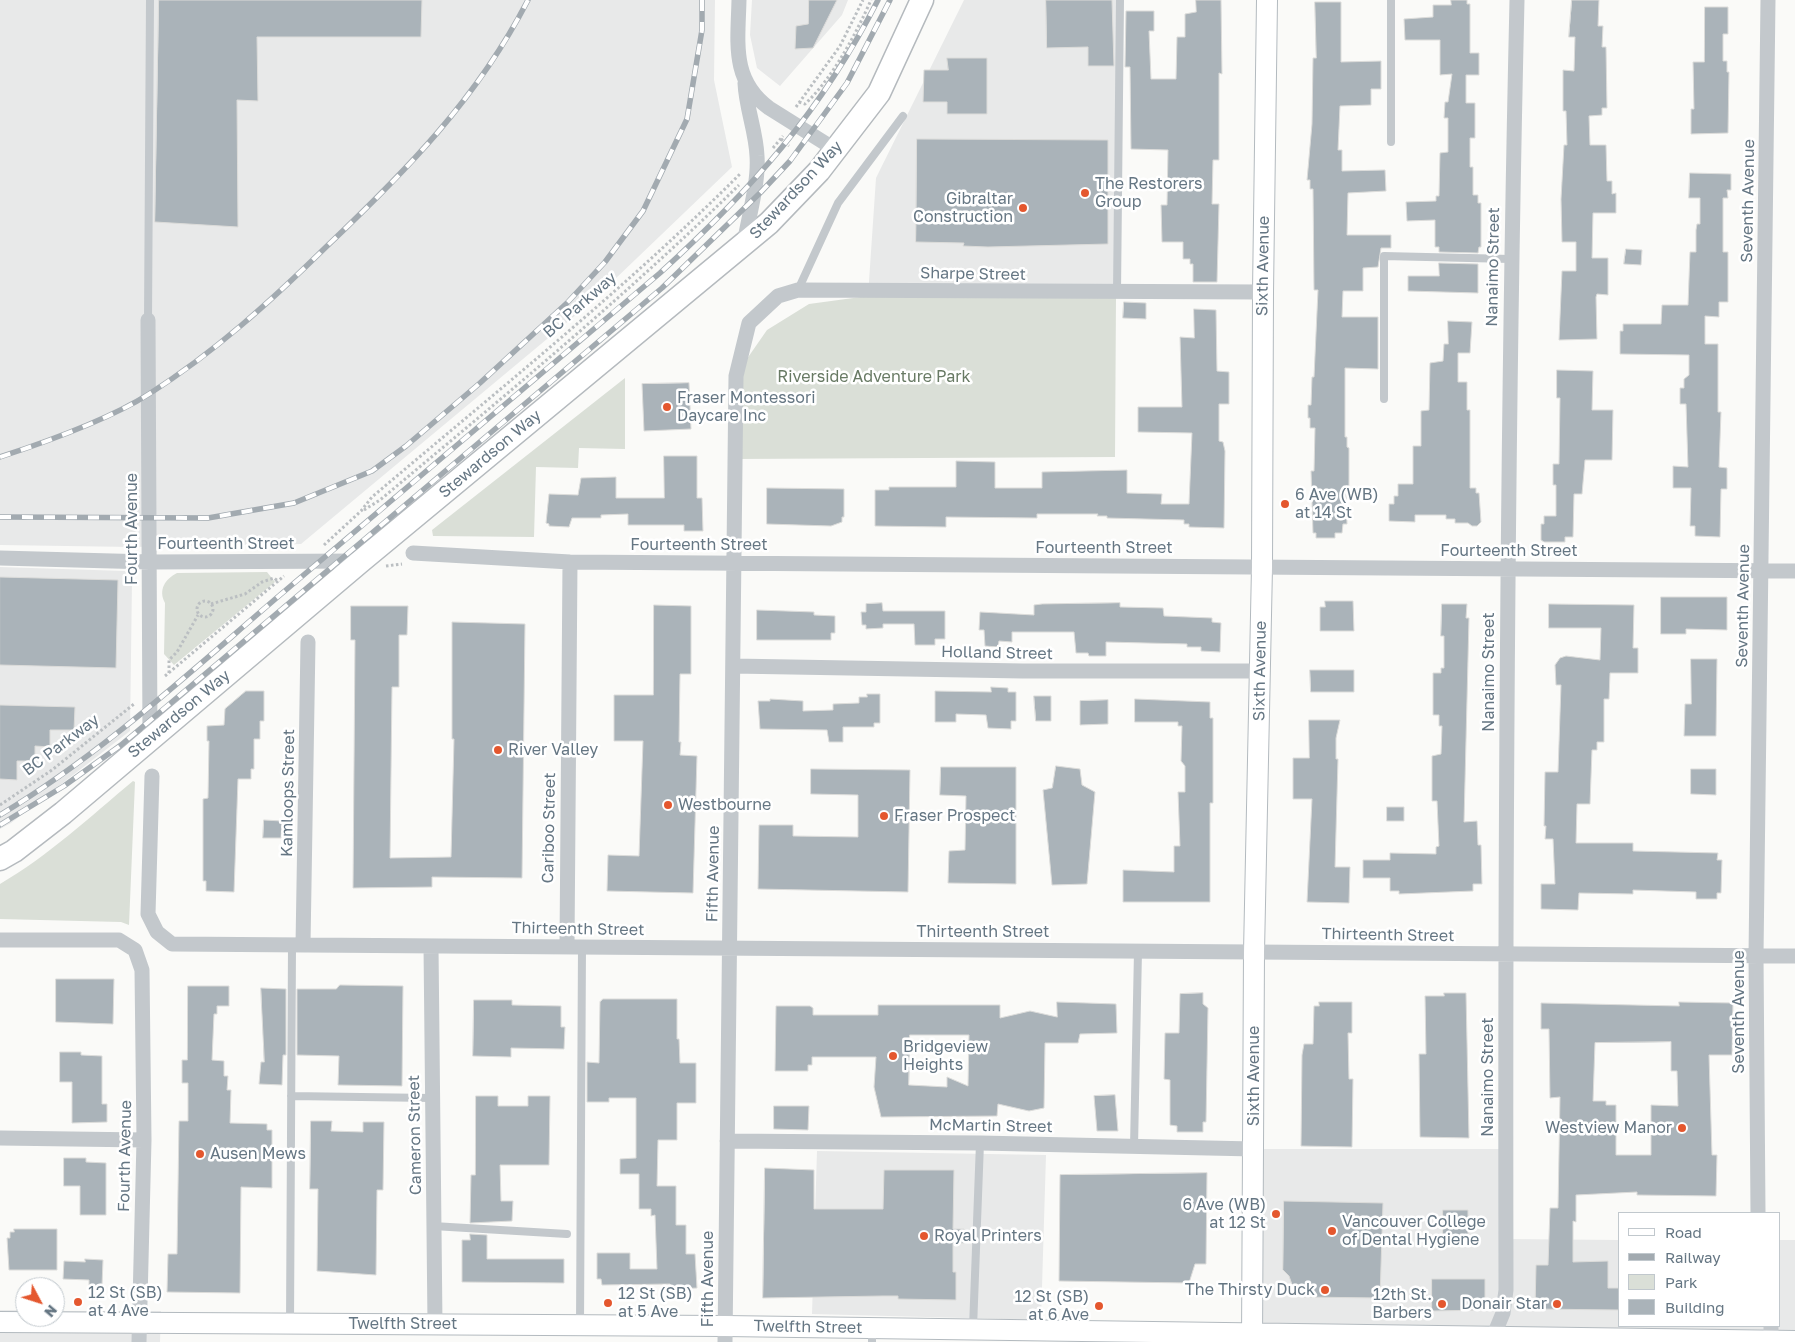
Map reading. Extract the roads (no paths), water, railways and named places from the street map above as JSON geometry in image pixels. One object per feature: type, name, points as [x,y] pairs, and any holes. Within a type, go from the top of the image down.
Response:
[{"type":"main road","name":"Stewardson Way","points":[[0,859],[14,851],[63,813],[358,564],[769,223],[836,150],[878,93],[922,0]]},
{"type":"street","points":[[739,0],[738,50],[746,98],[756,137],[758,166],[744,245]]},
{"type":"street","name":"Sixth Avenue","points":[[1252,1337],[1254,952],[1261,671],[1262,292],[1267,0]]},
{"type":"street","name":"Nanaimo Street","points":[[1492,1339],[1503,1313],[1506,1290],[1507,568],[1517,0]]},
{"type":"street","name":"Seventh Avenue","points":[[1758,1212],[1756,955],[1768,0]]},
{"type":"street","points":[[745,83],[759,100],[786,120],[836,150]]},
{"type":"street","name":"Sharpe Street","points":[[736,376],[749,323],[778,296],[798,290],[1117,293],[1262,292]]},
{"type":"street","name":"Fourth Avenue","points":[[148,320],[150,739]]},
{"type":"street","name":"Fifth Avenue","points":[[725,1334],[736,376]]},
{"type":"street","name":"Fourteenth Street","points":[[413,553],[570,562],[1795,571]]},
{"type":"street","name":"Fourteenth Street","points":[[0,558],[358,564]]},
{"type":"street","name":"Cariboo Street","points":[[570,562],[575,945]]},
{"type":"street","name":"Kamloops Street","points":[[297,945],[308,642]]},
{"type":"street","name":"Holland Street","points":[[733,666],[1023,671],[1261,671]]},
{"type":"street","name":"Thirteenth Street","points":[[152,776],[148,914],[157,932],[172,944],[575,945],[730,948],[1795,956]]},
{"type":"street","name":"Fourth Avenue","points":[[0,940],[118,940],[135,950],[142,970],[144,1140],[139,1332]]},
{"type":"street","name":"Cameron Street","points":[[431,946],[431,1098],[435,1324]]},
{"type":"street","points":[[0,1138],[144,1140]]},
{"type":"street","name":"McMartin Street","points":[[727,1141],[980,1143],[1254,1149]]},
{"type":"street","name":"Twelfth Street","points":[[0,1322],[139,1332],[290,1323],[580,1325],[725,1334],[872,1335],[973,1329],[1252,1337],[1364,1338],[1492,1339],[1771,1336],[1795,1341]]},
{"type":"lane","points":[[148,320],[150,0]]},
{"type":"lane","points":[[1117,293],[1120,0]]},
{"type":"lane","points":[[1391,0],[1391,142]]},
{"type":"lane","points":[[798,290],[838,203],[903,116]]},
{"type":"lane","points":[[1384,399],[1384,256],[1511,259]]},
{"type":"lane","points":[[290,1323],[291,1096],[297,945]]},
{"type":"lane","points":[[575,945],[580,1325]]},
{"type":"lane","points":[[1134,1146],[1138,951]]},
{"type":"lane","points":[[291,1096],[431,1098]]},
{"type":"lane","points":[[973,1329],[980,1143]]},
{"type":"lane","points":[[433,1226],[567,1234]]},
{"type":"railway","points":[[0,457],[76,430],[133,404],[197,361],[242,325],[356,219],[412,162],[463,102],[486,70],[528,0]]},
{"type":"railway","points":[[0,517],[208,518],[294,503],[372,471],[406,446],[480,383],[567,303],[605,262],[643,211],[687,119],[702,30],[702,0]]},
{"type":"railway","points":[[0,815],[38,791],[110,739],[660,273],[725,211],[782,147],[833,78],[878,0]]},
{"type":"railway","points":[[0,825],[64,786],[121,745],[662,288],[761,192],[790,161],[847,83],[890,0]]},
{"type":"place","name":"The Restorers Group","points":[[1085,193]]},
{"type":"place","name":"Gibraltar Construction","points":[[1023,208]]},
{"type":"place","name":"Fraser Montessori Daycare Inc","points":[[667,407]]},
{"type":"place","name":"6 Ave (WB) at 14 St","points":[[1285,504]]},
{"type":"place","name":"River Valley","points":[[498,750]]},
{"type":"place","name":"Westbourne","points":[[668,805]]},
{"type":"place","name":"Fraser Prospect","points":[[884,816]]},
{"type":"place","name":"Bridgeview Heights","points":[[893,1056]]},
{"type":"place","name":"Westview Manor","points":[[1682,1128]]},
{"type":"place","name":"Ausen Mews","points":[[200,1154]]},
{"type":"place","name":"6 Ave (WB) at 12 St","points":[[1276,1214]]},
{"type":"place","name":"Vancouver College of Dental Hygiene","points":[[1332,1231]]},
{"type":"place","name":"Royal Printers","points":[[924,1236]]},
{"type":"place","name":"The Thirsty Duck","points":[[1325,1290]]},
{"type":"place","name":"12 St (SB) at 4 Ave","points":[[78,1302]]},
{"type":"place","name":"12 St (SB) at 5 Ave","points":[[608,1303]]},
{"type":"place","name":"12th St. Barbers","points":[[1442,1304]]},
{"type":"place","name":"Donair Star","points":[[1557,1304]]},
{"type":"place","name":"12 St (SB) at 6 Ave","points":[[1099,1306]]},
{"type":"park label","name":"Riverside Adventure Park","points":[[874,377]]}]
